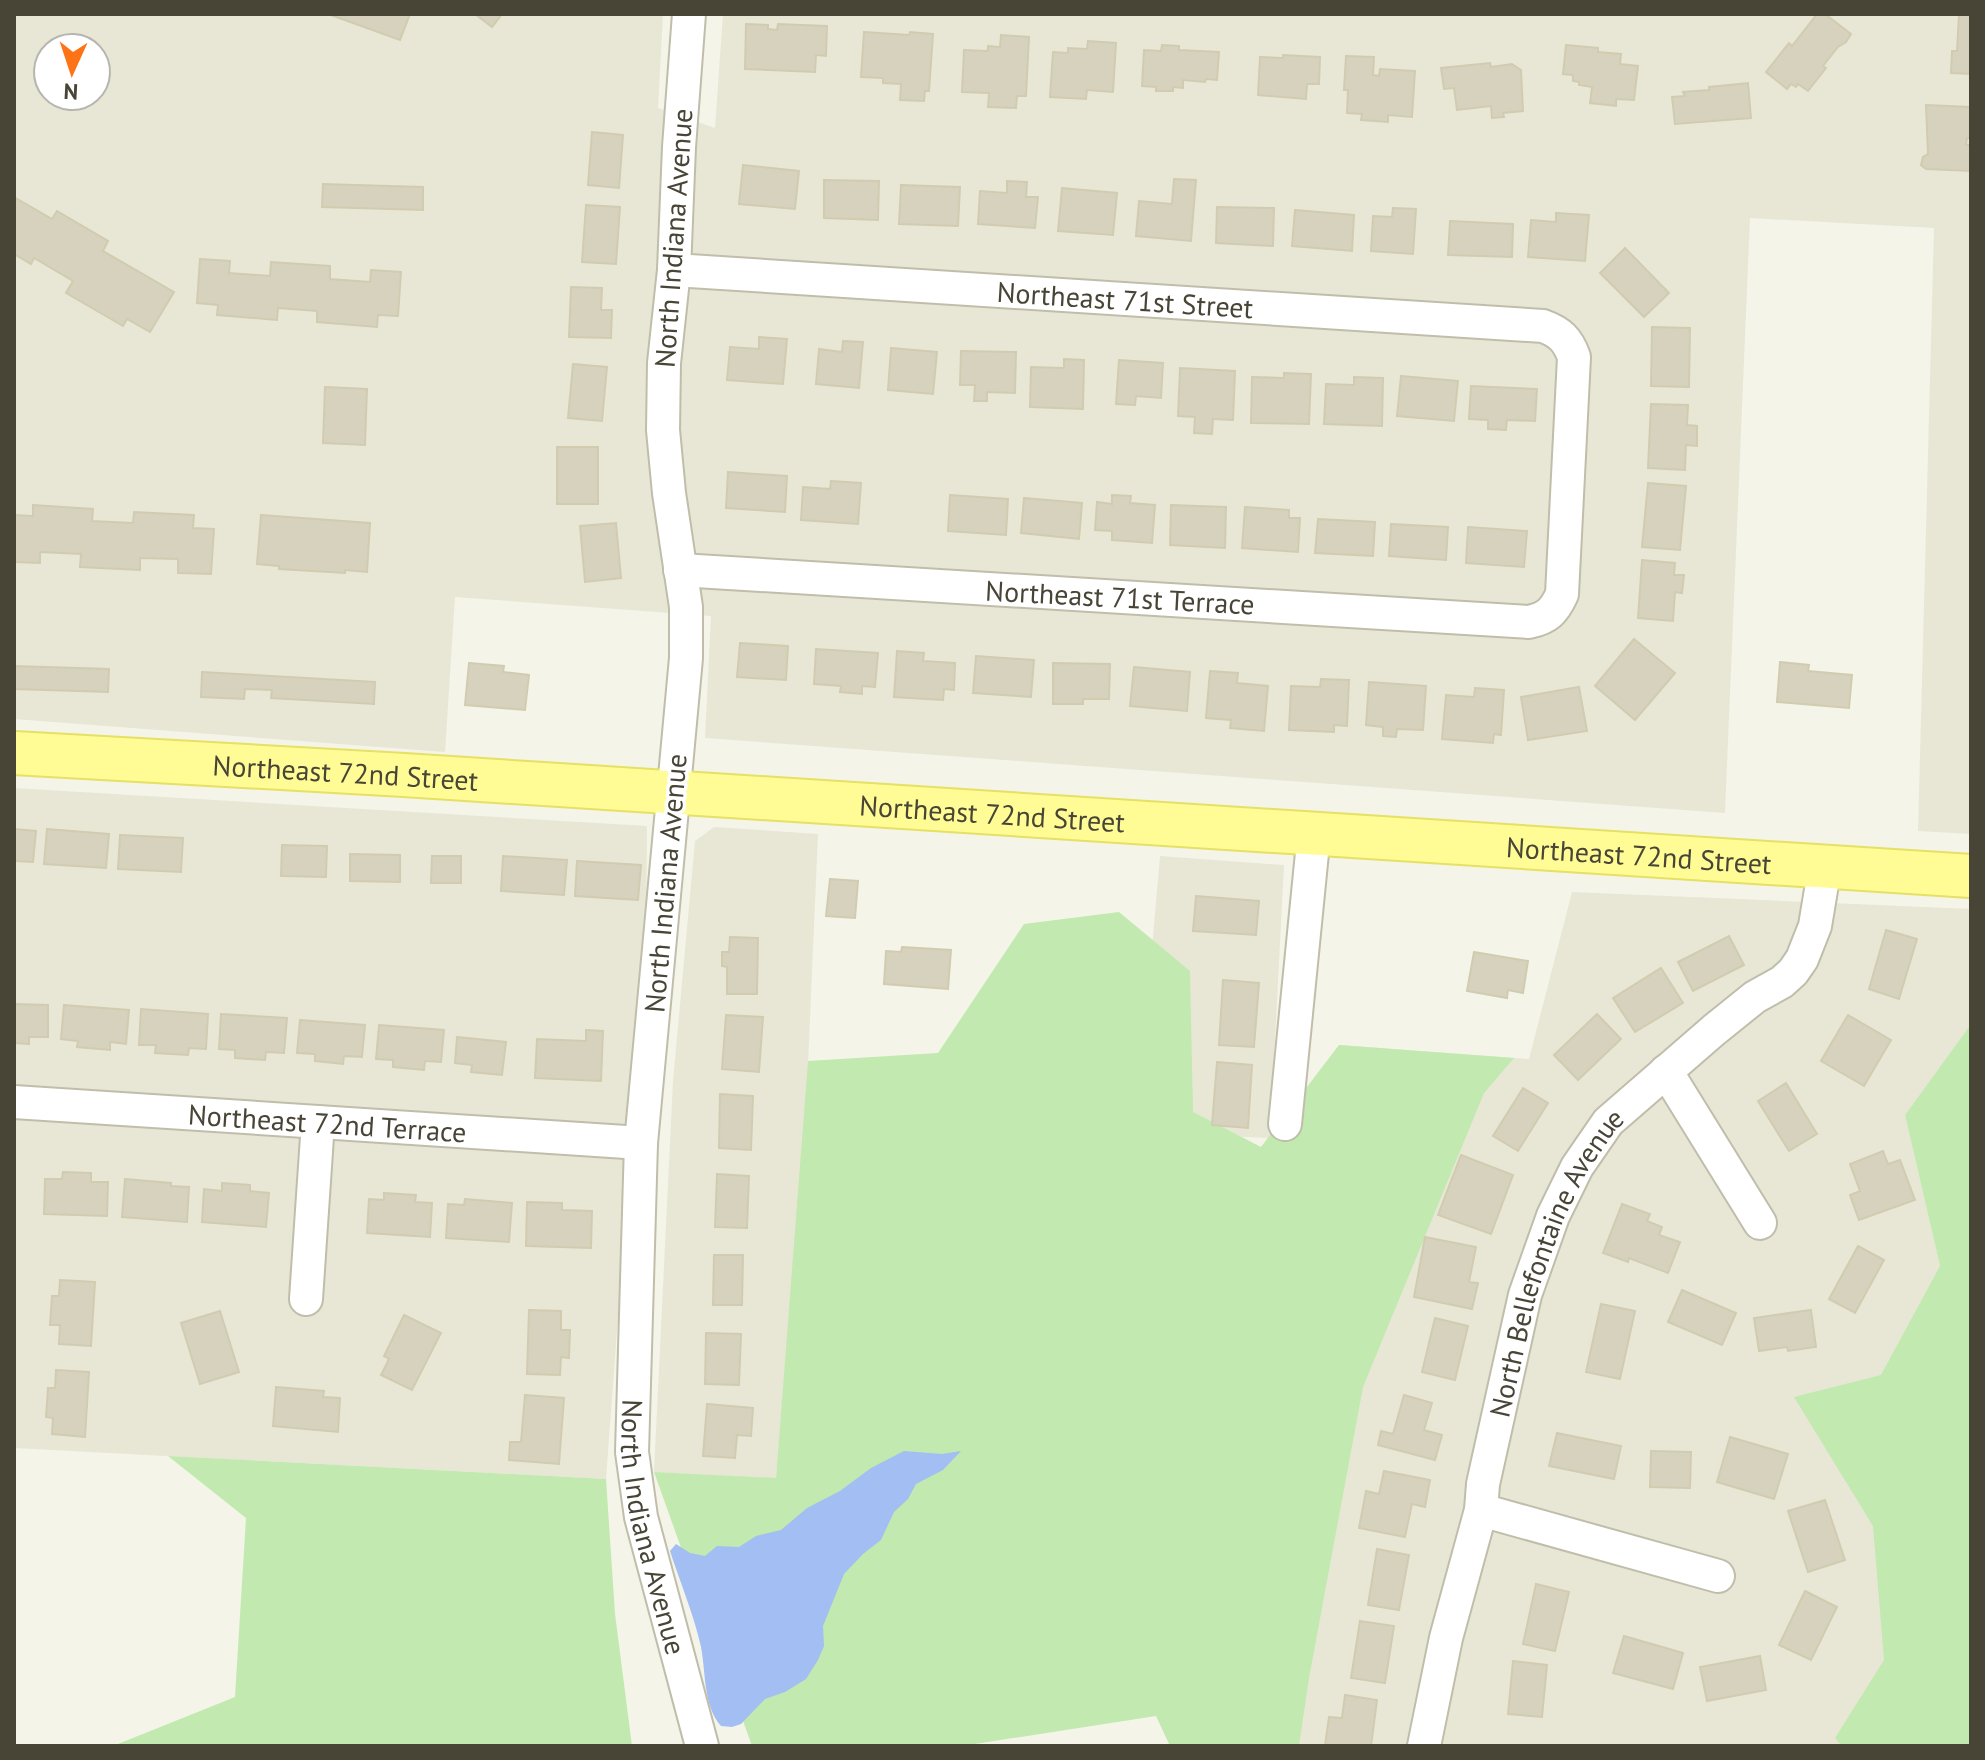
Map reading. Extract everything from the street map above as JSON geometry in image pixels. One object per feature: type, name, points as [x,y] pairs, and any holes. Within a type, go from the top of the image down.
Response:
[{"type":"main road","name":"Northeast 72nd Street","points":[[14,753],[674,792],[1971,876]]},
{"type":"street","name":"North Indiana Avenue","points":[[689,14],[674,270],[664,363],[663,430],[686,607],[686,658],[641,1143],[632,1452],[641,1517],[702,1746]]},
{"type":"street","name":"Northeast 71st Street","points":[[674,270],[1543,326],[1558,332],[1569,344],[1574,357],[1562,594],[1556,609]]},
{"type":"street","name":"Northeast 71st Terrace","points":[[680,570],[1529,622],[1544,619],[1556,609]]},
{"type":"street","points":[[1285,1124],[1314,833]]},
{"type":"street","name":"North Bellefontaine Avenue","points":[[1424,1746],[1446,1638],[1481,1510],[1483,1484],[1525,1295],[1553,1216],[1577,1167],[1608,1122],[1755,997],[1793,972],[1802,959],[1815,926],[1825,866]]},
{"type":"street","points":[[1666,1071],[1760,1223]]},
{"type":"street","name":"Northeast 72nd Terrace","points":[[14,1102],[641,1143]]},
{"type":"street","points":[[306,1299],[318,1122]]},
{"type":"street","points":[[1481,1510],[1718,1576]]},
{"type":"shaded area","points":[[14,14],[663,14],[658,108],[715,128],[723,14],[1971,14],[1971,834],[1918,831],[1934,228],[1750,218],[1725,813],[705,738],[711,616],[455,597],[445,752],[14,719]]},
{"type":"shaded area","points":[[14,788],[647,826],[646,938],[606,1479],[14,1448]]},
{"type":"shaded area","points":[[714,827],[818,834],[807,1088],[776,1479],[654,1472],[673,1081],[695,841]]},
{"type":"shaded area","points":[[1160,856],[1284,865],[1270,1138],[1136,1132]]},
{"type":"shaded area","points":[[1572,892],[1971,909],[1971,1024],[1905,1115],[1940,1266],[1892,1746],[1276,1746],[1339,1045],[1529,1059]]},
{"type":"green space","points":[[1119,912],[1190,971],[1193,1112],[1261,1147],[1339,1045],[1514,1058],[1484,1093],[1363,1387],[1299,1746],[1170,1746],[1156,1716],[962,1746],[752,1746],[654,1472],[776,1478],[808,1061],[938,1053],[1024,924]]},
{"type":"green space","points":[[1971,1024],[1971,1746],[1842,1746],[1835,1738],[1884,1660],[1873,1526],[1794,1397],[1881,1375],[1940,1266],[1905,1115]]},
{"type":"green space","points":[[168,1456],[606,1479],[615,1614],[632,1746],[113,1746],[235,1697],[246,1518]]},
{"type":"water","points":[[904,1451],[942,1454],[961,1451],[943,1470],[916,1484],[908,1499],[894,1512],[881,1540],[844,1574],[823,1626],[824,1646],[806,1679],[785,1692],[765,1699],[741,1724],[721,1726],[708,1699],[698,1635],[670,1551],[676,1544],[690,1553],[705,1556],[717,1546],[739,1547],[756,1536],[781,1530],[807,1508]]},
{"type":"building","points":[[328,14],[410,14],[400,40]]},
{"type":"building","points":[[475,14],[502,14],[492,27]]},
{"type":"building","points":[[1817,14],[1825,14],[1851,34],[1823,66],[1826,68],[1808,91],[1798,84],[1796,87],[1791,84],[1787,89],[1766,72]]},
{"type":"building","points":[[1959,14],[1971,14],[1971,74],[1951,73],[1952,51],[1957,51]]},
{"type":"building","points":[[746,24],[768,25],[768,29],[777,30],[778,24],[827,26],[826,56],[816,55],[815,72],[745,69]]},
{"type":"building","points":[[864,32],[933,34],[929,91],[925,91],[924,101],[900,100],[901,84],[883,83],[883,78],[861,77]]},
{"type":"building","points":[[1001,35],[1029,37],[1026,96],[1017,96],[1016,108],[988,107],[989,93],[962,92],[964,50],[988,51],[988,46],[1000,47]]},
{"type":"building","points":[[1088,41],[1116,43],[1113,92],[1087,90],[1086,99],[1050,97],[1053,52],[1068,53],[1068,48],[1087,49]]},
{"type":"building","points":[[1162,45],[1179,46],[1179,50],[1219,52],[1217,80],[1183,80],[1183,88],[1173,87],[1173,91],[1156,91],[1156,87],[1142,86],[1144,50],[1161,51]]},
{"type":"building","points":[[1566,45],[1621,54],[1620,64],[1638,66],[1634,100],[1616,99],[1616,106],[1590,103],[1592,87],[1579,85],[1579,82],[1573,81],[1573,75],[1563,74]]},
{"type":"building","points":[[1283,55],[1320,57],[1319,84],[1307,84],[1306,99],[1258,95],[1260,57],[1283,58]]},
{"type":"building","points":[[1346,56],[1374,57],[1373,75],[1379,76],[1380,69],[1415,71],[1412,117],[1388,115],[1388,122],[1361,120],[1362,114],[1347,113],[1348,90],[1344,90]]},
{"type":"building","points":[[1490,63],[1491,67],[1512,64],[1521,70],[1523,111],[1503,113],[1504,117],[1492,118],[1491,106],[1457,110],[1454,88],[1444,89],[1441,68]]},
{"type":"building","points":[[1748,83],[1751,118],[1675,124],[1672,97],[1685,96],[1683,92],[1709,90],[1709,87]]},
{"type":"building","points":[[1926,105],[1971,107],[1970,138],[1967,138],[1966,145],[1971,145],[1971,171],[1926,169],[1921,165],[1923,157],[1928,154]]},
{"type":"building","points":[[592,132],[623,135],[619,188],[588,185]]},
{"type":"building","points":[[743,165],[799,171],[795,209],[739,204]]},
{"type":"building","points":[[1174,179],[1196,180],[1191,241],[1136,236],[1139,201],[1172,204]]},
{"type":"building","points":[[824,180],[879,181],[878,220],[824,218]]},
{"type":"building","points":[[1007,181],[1027,182],[1026,197],[1038,197],[1035,228],[978,224],[980,191],[1007,193]]},
{"type":"building","points":[[323,184],[423,187],[423,210],[322,207]]},
{"type":"building","points":[[901,185],[960,187],[958,226],[899,224]]},
{"type":"building","points":[[1062,188],[1117,193],[1113,235],[1058,231]]},
{"type":"building","points":[[14,197],[52,219],[57,211],[108,241],[103,251],[174,292],[150,332],[127,319],[123,326],[66,293],[73,281],[34,258],[31,264],[14,254]]},
{"type":"building","points":[[586,205],[620,207],[616,264],[582,262]]},
{"type":"building","points":[[1217,207],[1274,208],[1273,246],[1216,243]]},
{"type":"building","points":[[1393,208],[1416,209],[1413,254],[1371,251],[1373,216],[1392,217]]},
{"type":"building","points":[[1295,210],[1354,215],[1352,251],[1292,246]]},
{"type":"building","points":[[1556,213],[1589,215],[1585,261],[1528,257],[1531,220],[1556,222]]},
{"type":"building","points":[[1450,221],[1513,224],[1512,257],[1448,255]]},
{"type":"building","points":[[1625,248],[1669,293],[1644,317],[1600,273]]},
{"type":"building","points":[[200,259],[230,261],[229,273],[270,276],[271,262],[330,266],[330,279],[370,282],[371,270],[401,272],[398,316],[378,315],[377,327],[317,322],[317,311],[278,308],[277,320],[217,315],[218,305],[197,303]]},
{"type":"building","points":[[571,287],[602,288],[601,310],[612,310],[611,338],[569,337]]},
{"type":"building","points":[[1652,327],[1690,328],[1689,387],[1651,386]]},
{"type":"building","points":[[759,337],[787,339],[783,384],[727,380],[730,347],[759,349]]},
{"type":"building","points":[[843,341],[863,342],[859,388],[816,384],[819,349],[842,352]]},
{"type":"building","points":[[891,348],[937,352],[933,394],[888,390]]},
{"type":"building","points":[[961,351],[1016,352],[1015,393],[987,392],[987,401],[974,401],[975,385],[960,385]]},
{"type":"building","points":[[1064,359],[1084,360],[1083,409],[1030,407],[1031,367],[1064,368]]},
{"type":"building","points":[[1119,360],[1163,363],[1161,398],[1136,396],[1135,405],[1116,404]]},
{"type":"building","points":[[573,364],[607,367],[602,421],[568,418]]},
{"type":"building","points":[[1180,368],[1235,371],[1233,420],[1213,419],[1212,434],[1194,433],[1195,417],[1178,416]]},
{"type":"building","points":[[1284,373],[1311,374],[1309,424],[1251,423],[1252,377],[1284,378]]},
{"type":"building","points":[[1401,376],[1458,381],[1454,421],[1397,416]]},
{"type":"building","points":[[1354,377],[1383,378],[1382,426],[1324,424],[1326,384],[1354,385]]},
{"type":"building","points":[[1471,386],[1537,389],[1535,421],[1507,420],[1506,430],[1488,429],[1488,420],[1469,419]]},
{"type":"building","points":[[325,387],[367,389],[365,445],[323,443]]},
{"type":"building","points":[[1651,404],[1688,405],[1687,425],[1697,426],[1697,446],[1686,445],[1685,470],[1648,468]]},
{"type":"building","points":[[557,447],[598,447],[598,504],[557,504]]},
{"type":"building","points":[[728,472],[787,476],[785,512],[726,508]]},
{"type":"building","points":[[831,481],[861,483],[858,524],[801,520],[803,487],[830,489]]},
{"type":"building","points":[[1648,483],[1686,486],[1680,550],[1642,547]]},
{"type":"building","points":[[950,495],[1008,499],[1006,535],[948,531]]},
{"type":"building","points":[[1112,495],[1131,496],[1130,503],[1155,505],[1152,543],[1112,540],[1112,531],[1095,530],[1097,502],[1112,504]]},
{"type":"building","points":[[1024,498],[1082,503],[1079,539],[1021,533]]},
{"type":"building","points":[[33,505],[93,509],[92,521],[133,523],[134,512],[194,515],[193,528],[214,529],[211,574],[178,573],[178,559],[140,558],[140,570],[80,567],[81,554],[40,552],[40,563],[14,562],[14,515],[33,516]]},
{"type":"building","points":[[1171,505],[1226,507],[1225,548],[1170,545]]},
{"type":"building","points":[[1245,507],[1289,510],[1289,518],[1300,518],[1298,552],[1242,548]]},
{"type":"building","points":[[261,515],[370,523],[367,572],[279,569],[279,566],[257,564]]},
{"type":"building","points":[[1318,519],[1375,522],[1373,556],[1315,553]]},
{"type":"building","points":[[616,523],[621,578],[585,582],[580,526]]},
{"type":"building","points":[[1391,524],[1448,527],[1446,560],[1389,556]]},
{"type":"building","points":[[1468,527],[1527,531],[1524,567],[1466,563]]},
{"type":"building","points":[[1642,560],[1675,563],[1674,575],[1684,575],[1682,593],[1675,592],[1673,621],[1638,618]]},
{"type":"building","points":[[1634,639],[1675,673],[1635,720],[1595,686]]},
{"type":"building","points":[[740,643],[788,646],[786,680],[737,677]]},
{"type":"building","points":[[816,649],[878,653],[875,687],[862,686],[862,694],[840,692],[841,686],[814,684]]},
{"type":"building","points":[[897,651],[924,653],[923,661],[955,663],[954,690],[944,689],[943,700],[894,697]]},
{"type":"building","points":[[976,656],[1034,660],[1031,697],[973,693]]},
{"type":"building","points":[[1780,662],[1809,665],[1808,671],[1852,675],[1849,708],[1777,702]]},
{"type":"building","points":[[469,663],[504,666],[503,672],[529,675],[525,710],[465,705]]},
{"type":"building","points":[[1053,663],[1110,664],[1109,699],[1083,699],[1083,704],[1053,704]]},
{"type":"building","points":[[14,666],[109,669],[108,692],[14,689]]},
{"type":"building","points":[[1134,667],[1190,672],[1187,711],[1130,706]]},
{"type":"building","points":[[1210,671],[1238,673],[1237,683],[1268,686],[1264,731],[1230,728],[1231,720],[1206,718]]},
{"type":"building","points":[[202,672],[375,682],[374,704],[271,698],[272,690],[245,689],[244,699],[201,697]]},
{"type":"building","points":[[1321,679],[1349,680],[1347,726],[1334,725],[1334,732],[1289,730],[1291,686],[1320,687]]},
{"type":"building","points":[[1369,682],[1426,686],[1423,730],[1397,729],[1396,737],[1383,736],[1383,727],[1366,725]]},
{"type":"building","points":[[1579,687],[1587,731],[1528,740],[1521,697]]},
{"type":"building","points":[[1475,688],[1504,690],[1501,735],[1494,734],[1493,743],[1442,739],[1446,695],[1474,697]]},
{"type":"building","points":[[14,829],[36,831],[33,862],[14,861]]},
{"type":"building","points":[[47,829],[109,834],[106,868],[44,864]]},
{"type":"building","points":[[120,835],[183,838],[181,872],[118,869]]},
{"type":"building","points":[[282,845],[327,846],[326,877],[281,876]]},
{"type":"building","points":[[350,854],[400,855],[400,882],[350,881]]},
{"type":"building","points":[[432,856],[461,856],[461,883],[431,883]]},
{"type":"building","points":[[503,856],[567,860],[564,895],[501,891]]},
{"type":"building","points":[[577,861],[641,865],[638,900],[575,896]]},
{"type":"building","points":[[830,879],[858,881],[855,918],[826,916]]},
{"type":"building","points":[[1196,896],[1259,901],[1256,935],[1193,931]]},
{"type":"building","points":[[1886,930],[1917,939],[1899,999],[1869,989]]},
{"type":"building","points":[[1729,936],[1744,965],[1693,991],[1678,962]]},
{"type":"building","points":[[730,937],[758,938],[757,994],[727,994],[727,967],[722,966],[722,952],[729,952]]},
{"type":"building","points":[[902,947],[951,950],[948,989],[884,984],[886,951],[901,952]]},
{"type":"building","points":[[1474,952],[1528,961],[1523,993],[1508,990],[1507,998],[1467,991]]},
{"type":"building","points":[[1661,968],[1683,1003],[1635,1032],[1613,998]]},
{"type":"building","points":[[1223,980],[1259,983],[1254,1047],[1219,1045]]},
{"type":"building","points":[[14,1004],[48,1005],[48,1037],[29,1037],[29,1044],[14,1043]]},
{"type":"building","points":[[64,1005],[129,1010],[126,1044],[110,1042],[110,1050],[77,1047],[78,1041],[61,1039]]},
{"type":"building","points":[[141,1009],[208,1014],[206,1049],[189,1048],[188,1055],[155,1053],[156,1045],[139,1045]]},
{"type":"building","points":[[221,1014],[287,1018],[284,1053],[266,1052],[265,1060],[235,1058],[235,1050],[219,1049]]},
{"type":"building","points":[[1597,1014],[1621,1039],[1578,1080],[1554,1055]]},
{"type":"building","points":[[726,1015],[763,1017],[759,1072],[722,1069]]},
{"type":"building","points":[[1848,1015],[1891,1040],[1864,1086],[1821,1061]]},
{"type":"building","points":[[300,1020],[365,1025],[362,1057],[344,1056],[343,1064],[315,1061],[315,1054],[297,1053]]},
{"type":"building","points":[[379,1025],[444,1030],[441,1062],[425,1061],[424,1070],[393,1067],[393,1060],[376,1059]]},
{"type":"building","points":[[586,1030],[603,1031],[601,1081],[535,1078],[537,1039],[586,1041]]},
{"type":"building","points":[[457,1037],[506,1042],[502,1075],[471,1072],[472,1065],[455,1063]]},
{"type":"building","points":[[1217,1062],[1252,1065],[1248,1128],[1212,1125]]},
{"type":"building","points":[[1786,1083],[1817,1134],[1789,1151],[1758,1101]]},
{"type":"building","points":[[1523,1088],[1548,1103],[1518,1151],[1493,1136]]},
{"type":"building","points":[[720,1094],[753,1096],[751,1150],[719,1148]]},
{"type":"building","points":[[1883,1151],[1888,1164],[1900,1160],[1915,1200],[1859,1220],[1850,1195],[1860,1191],[1850,1164]]},
{"type":"building","points":[[1461,1155],[1513,1175],[1491,1234],[1438,1215]]},
{"type":"building","points":[[63,1172],[91,1173],[91,1182],[108,1182],[107,1216],[44,1214],[45,1179],[62,1179]]},
{"type":"building","points":[[717,1174],[749,1176],[747,1228],[715,1227]]},
{"type":"building","points":[[125,1179],[189,1187],[187,1222],[122,1217]]},
{"type":"building","points":[[222,1183],[250,1185],[250,1191],[269,1193],[266,1227],[202,1222],[204,1189],[222,1191]]},
{"type":"building","points":[[384,1193],[416,1195],[415,1202],[432,1203],[430,1237],[367,1233],[369,1199],[384,1200]]},
{"type":"building","points":[[465,1199],[512,1203],[509,1242],[446,1238],[448,1204],[464,1205]]},
{"type":"building","points":[[527,1202],[562,1203],[562,1210],[592,1211],[591,1248],[526,1246]]},
{"type":"building","points":[[1622,1204],[1650,1214],[1647,1221],[1662,1227],[1659,1235],[1680,1242],[1668,1273],[1629,1258],[1628,1262],[1603,1253]]},
{"type":"building","points":[[1425,1237],[1476,1247],[1469,1282],[1478,1283],[1472,1309],[1414,1297]]},
{"type":"building","points":[[1858,1246],[1884,1260],[1855,1313],[1829,1299]]},
{"type":"building","points":[[714,1255],[743,1255],[742,1305],[713,1305]]},
{"type":"building","points":[[60,1280],[95,1282],[91,1346],[59,1344],[60,1325],[50,1325],[52,1296],[59,1296]]},
{"type":"building","points":[[1682,1290],[1736,1313],[1722,1345],[1668,1322]]},
{"type":"building","points":[[1601,1304],[1635,1311],[1620,1379],[1586,1372]]},
{"type":"building","points":[[529,1310],[561,1311],[561,1330],[570,1330],[569,1358],[561,1357],[560,1375],[527,1374]]},
{"type":"building","points":[[1811,1310],[1816,1347],[1759,1351],[1754,1318]]},
{"type":"building","points":[[220,1311],[239,1372],[200,1384],[181,1323]]},
{"type":"building","points":[[404,1315],[441,1333],[412,1390],[381,1375],[389,1359],[384,1356]]},
{"type":"building","points":[[1435,1318],[1468,1326],[1455,1380],[1422,1372]]},
{"type":"building","points":[[706,1333],[741,1334],[739,1385],[705,1384]]},
{"type":"building","points":[[56,1370],[89,1372],[85,1437],[52,1434],[53,1418],[46,1417],[48,1388],[55,1388]]},
{"type":"building","points":[[276,1387],[324,1391],[323,1397],[340,1398],[338,1432],[273,1426]]},
{"type":"building","points":[[525,1395],[564,1398],[559,1464],[509,1460],[510,1442],[521,1442]]},
{"type":"building","points":[[1404,1395],[1432,1403],[1424,1430],[1442,1435],[1435,1460],[1378,1445],[1381,1431],[1393,1434]]},
{"type":"building","points":[[707,1404],[753,1408],[751,1436],[737,1435],[735,1458],[703,1456]]},
{"type":"building","points":[[1557,1433],[1621,1446],[1614,1479],[1549,1466]]},
{"type":"building","points":[[1730,1437],[1788,1454],[1774,1499],[1717,1482]]},
{"type":"building","points":[[1651,1451],[1691,1452],[1690,1488],[1650,1487]]},
{"type":"building","points":[[1384,1471],[1430,1480],[1425,1507],[1412,1504],[1405,1537],[1359,1528],[1366,1491],[1379,1494]]},
{"type":"building","points":[[1825,1500],[1845,1560],[1808,1572],[1788,1511]]},
{"type":"building","points":[[1377,1549],[1409,1555],[1399,1610],[1368,1605]]},
{"type":"building","points":[[1536,1584],[1569,1592],[1555,1651],[1523,1644]]},
{"type":"building","points":[[1805,1591],[1837,1607],[1811,1660],[1779,1645]]},
{"type":"building","points":[[1360,1621],[1394,1626],[1385,1683],[1351,1678]]},
{"type":"building","points":[[1624,1636],[1683,1653],[1673,1689],[1613,1673]]},
{"type":"building","points":[[1760,1656],[1766,1690],[1707,1701],[1700,1667]]},
{"type":"building","points":[[1513,1661],[1547,1665],[1542,1717],[1508,1714]]},
{"type":"building","points":[[1345,1695],[1377,1700],[1371,1746],[1325,1746],[1329,1717],[1342,1718]]}]
